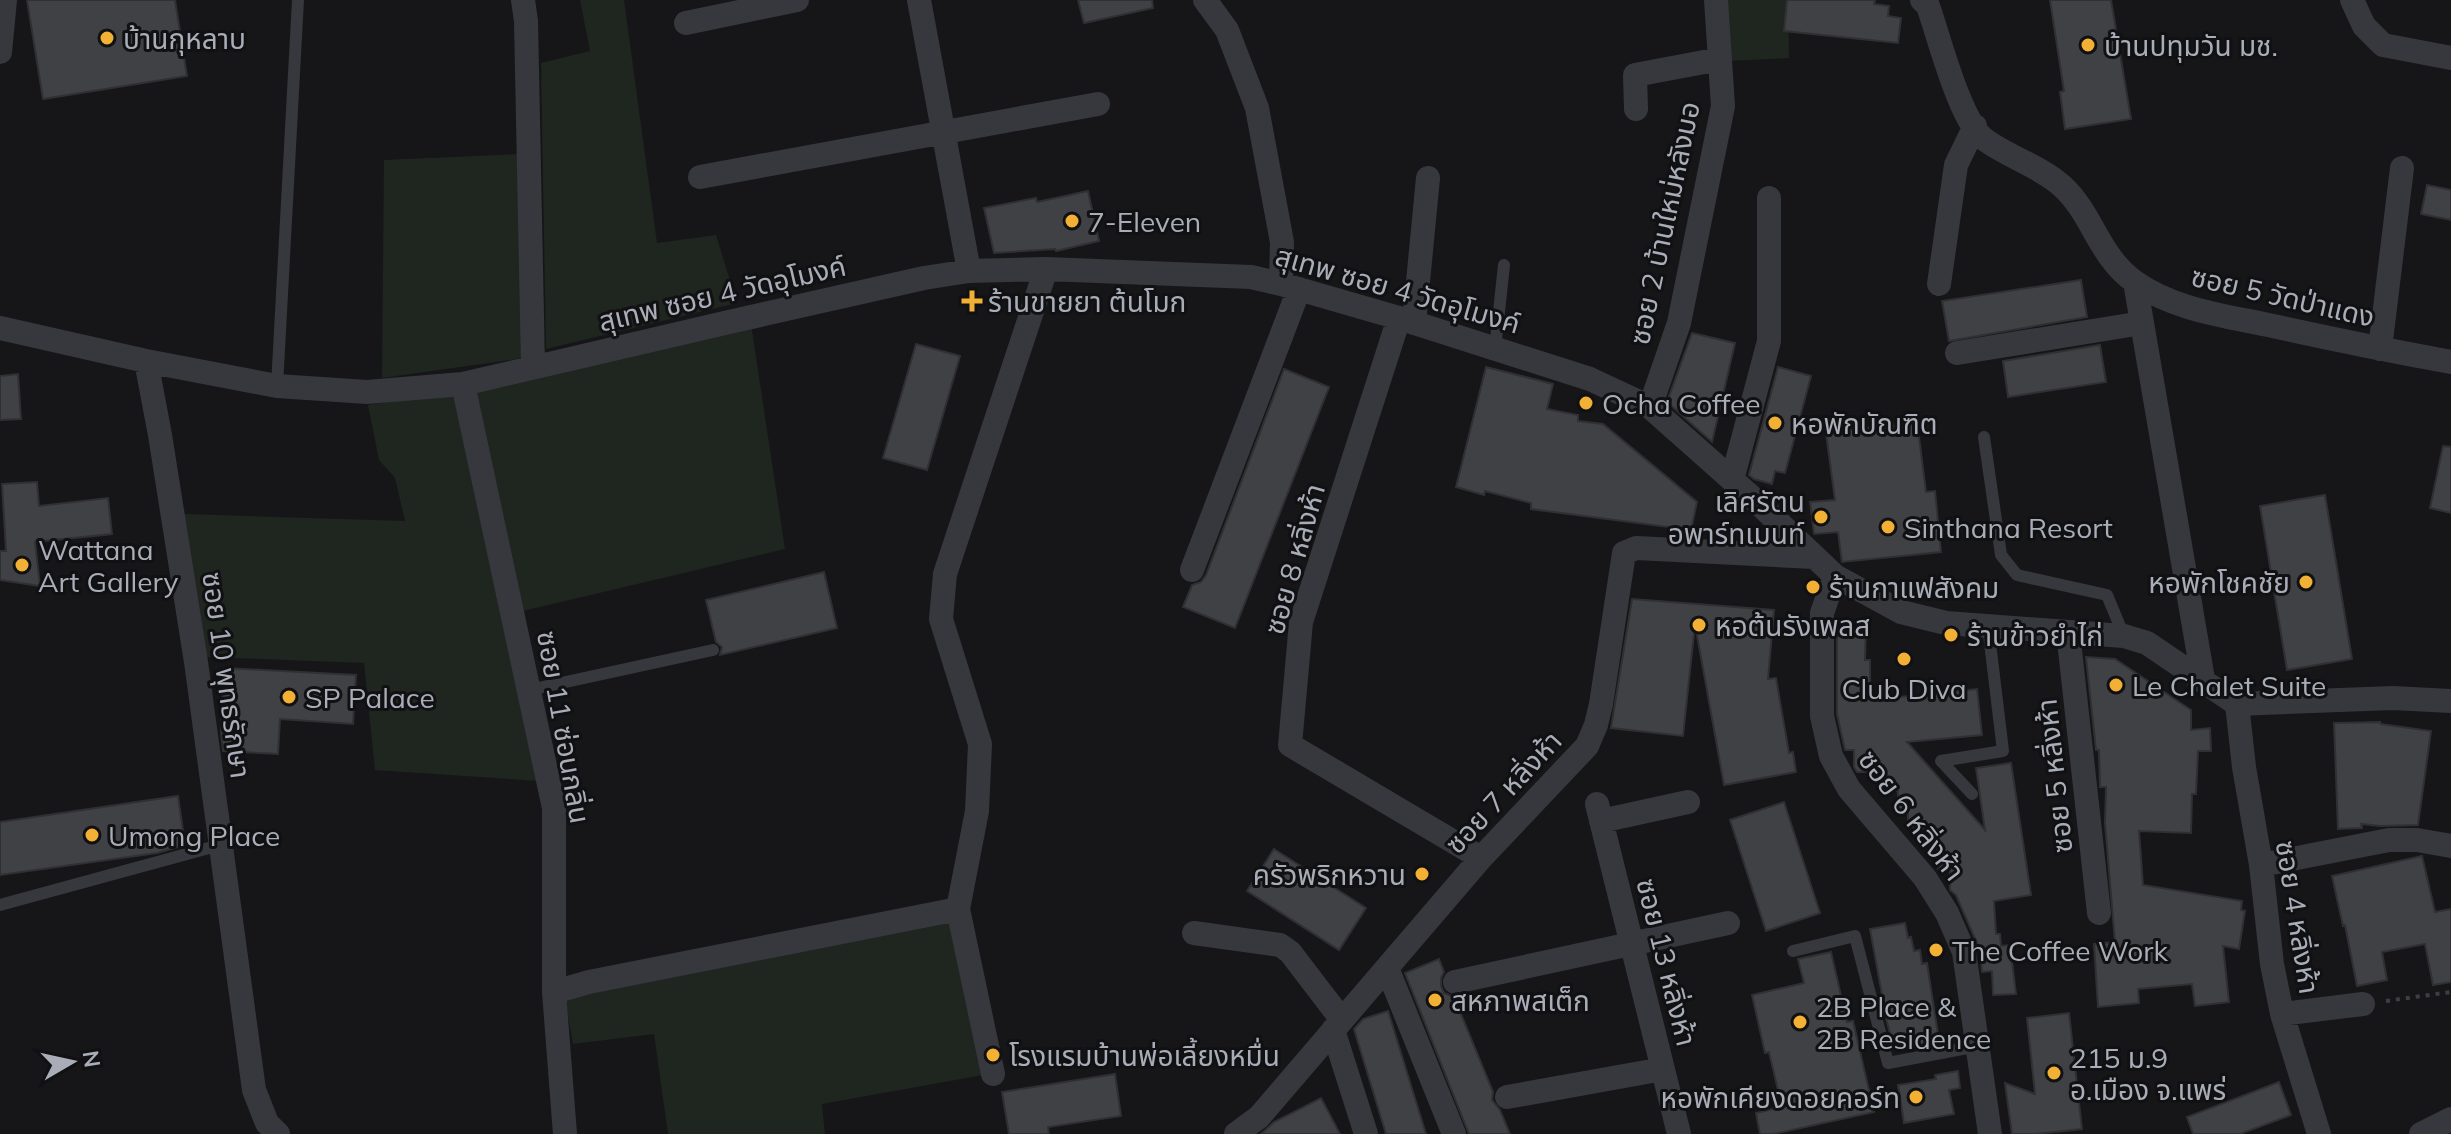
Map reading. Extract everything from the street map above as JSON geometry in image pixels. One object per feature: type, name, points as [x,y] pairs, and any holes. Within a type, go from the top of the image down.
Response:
[{"type":"street","points":[[523,0],[526,21],[533,366]]},
{"type":"street","points":[[686,23],[797,0]]},
{"type":"street","points":[[919,0],[969,271]]},
{"type":"street","points":[[1192,570],[1290,286],[1257,108],[1227,30],[1205,0]]},
{"type":"street","name":"ซอย 2 บ้านใหม่หลังมอ","points":[[1650,407],[1679,323],[1723,106],[1716,0]]},
{"type":"street","name":"ซอย 5 วัดป่าแดง","points":[[1922,0],[1928,6],[1963,108],[1981,137],[2061,185],[2078,204],[2111,261],[2135,282],[2164,298],[2198,309],[2451,362]]},
{"type":"street","points":[[2352,0],[2364,26],[2383,45],[2451,58]]},
{"type":"street","points":[[0,52],[3,4]]},
{"type":"street","points":[[1636,109],[1635,75],[1720,59]]},
{"type":"street","points":[[700,177],[1098,104]]},
{"type":"street","points":[[1939,284],[1956,165],[1975,126]]},
{"type":"street","points":[[2380,349],[2402,168]]},
{"type":"street","points":[[1406,320],[1428,178]]},
{"type":"street","points":[[1732,480],[1769,341],[1769,198]]},
{"type":"street","name":"สุเทพ ซอย 4 วัดอุโมงค์","points":[[0,328],[277,386],[367,392],[463,384],[969,271],[1046,269],[1251,277],[1406,320],[1590,379],[1650,407],[1835,576],[1901,612],[1946,623],[2124,636],[2147,643],[2237,704]]},
{"type":"street","points":[[993,1074],[958,909],[977,811],[980,744],[941,619],[945,574],[1046,269]]},
{"type":"street","points":[[2135,282],[2203,679]]},
{"type":"street","name":"ซอย 8 หลิ่งห้า","points":[[1406,320],[1301,622],[1290,745],[1481,858]]},
{"type":"street","points":[[1957,353],[2142,323]]},
{"type":"street","name":"ซอย 10 พุทธรักษา","points":[[146,361],[195,656],[254,1090],[267,1123],[278,1134]]},
{"type":"street","name":"ซอย 11 ซ่อนกลิ่น","points":[[463,384],[554,808],[554,992],[565,1134]]},
{"type":"street","name":"ซอย 7 หลิ่งห้า","points":[[1236,1134],[1259,1117],[1481,858],[1587,746],[1601,704],[1624,553],[1636,548],[1814,557]]},
{"type":"street","name":"ซอย 6 หลิ่งห้า","points":[[1835,576],[1822,613],[1822,716],[1831,756],[1849,789],[1925,878],[1947,913],[1964,952],[1990,1134]]},
{"type":"street","name":"ซอย 5 หลิ่งห้า","points":[[2068,632],[2099,913]]},
{"type":"street","points":[[2237,704],[2393,698],[2451,701]]},
{"type":"street","name":"ซอย 4 หลิ่งห้า","points":[[2237,704],[2272,964],[2282,1014],[2319,1134]]},
{"type":"street","name":"ซอย 13 หลิ่งห้า","points":[[1679,1134],[1599,813],[1688,802]]},
{"type":"street","points":[[2261,865],[2389,840],[2417,840],[2451,846]]},
{"type":"street","points":[[554,992],[604,978],[958,909]]},
{"type":"street","points":[[1455,982],[1728,923]]},
{"type":"street","points":[[1194,933],[1280,945],[1290,952],[1337,1025],[1366,1134]]},
{"type":"street","points":[[1387,968],[1454,1134]]},
{"type":"street","points":[[2282,1014],[2363,1004]]},
{"type":"street","points":[[1507,1097],[1663,1069]]},
{"type":"street","points":[[2421,1134],[2451,1119]]},
{"type":"lane","points":[[277,386],[298,0]]},
{"type":"lane","points":[[1495,349],[1504,265]]},
{"type":"lane","points":[[1984,437],[2001,555],[2017,575],[2107,595],[2124,636]]},
{"type":"lane","points":[[1972,794],[1941,761],[2003,751],[1988,626]]},
{"type":"lane","points":[[529,690],[713,650]]},
{"type":"lane","points":[[0,905],[220,845]]},
{"type":"lane","points":[[1793,951],[1855,936],[1888,1063],[1978,1046]]},
{"type":"path","points":[[2363,1004],[2451,992]]},
{"type":"shaded area","points":[[580,0],[624,0],[657,243],[716,235],[737,303],[546,349],[541,63],[590,51]]},
{"type":"shaded area","points":[[1725,0],[1788,0],[1789,58],[1726,61]]},
{"type":"shaded area","points":[[520,154],[524,358],[382,378],[384,160]]},
{"type":"shaded area","points":[[751,324],[785,549],[523,611],[474,391]]},
{"type":"shaded area","points":[[457,392],[538,781],[375,770],[364,663],[207,657],[184,514],[405,521],[395,478],[379,460],[368,405]]},
{"type":"shaded area","points":[[952,921],[983,1075],[822,1104],[825,1134],[668,1134],[654,1034],[573,1044],[565,999]]},
{"type":"building","name":"บ้านกุหลาบ","points":[[27,0],[175,0],[187,76],[43,99]]},
{"type":"building","points":[[1078,0],[1152,0],[1153,8],[1084,23]]},
{"type":"building","points":[[1787,0],[1875,0],[1874,4],[1889,6],[1888,16],[1901,18],[1898,43],[1784,31]]},
{"type":"building","name":"บ้านปทุมวัน มช.","points":[[2050,0],[2111,0],[2131,119],[2065,129],[2060,92],[2064,91]]},
{"type":"building","points":[[2427,185],[2451,190],[2451,220],[2421,214]]},
{"type":"building","points":[[1088,191],[1099,241],[1056,251],[994,253],[984,208],[1036,198],[1037,202]]},
{"type":"building","points":[[2081,280],[2087,317],[1949,341],[1942,301]]},
{"type":"building","points":[[1692,333],[1735,343],[1712,442],[1667,402]]},
{"type":"building","points":[[916,344],[960,356],[927,470],[883,458]]},
{"type":"building","points":[[2100,345],[2106,382],[2008,397],[2003,361]]},
{"type":"building","points":[[1486,367],[1553,384],[1547,409],[1578,415],[1578,421],[1603,424],[1697,502],[1691,530],[1531,509],[1531,503],[1456,487]]},
{"type":"building","name":"หอพักบัณฑิต","points":[[1778,367],[1811,376],[1785,473],[1775,471],[1772,484],[1749,475]]},
{"type":"building","points":[[1284,369],[1329,387],[1235,628],[1183,607],[1192,585],[1201,582],[1206,575]]},
{"type":"building","points":[[18,374],[21,419],[0,420],[0,376]]},
{"type":"building","points":[[1917,421],[1926,492],[1935,491],[1941,552],[1842,562],[1838,532],[1814,534],[1810,502],[1835,500],[1826,433]]},
{"type":"building","points":[[2443,446],[2451,447],[2451,513],[2430,508]]},
{"type":"building","points":[[37,482],[39,506],[108,498],[112,534],[35,542],[40,586],[0,580],[0,551],[6,551],[2,484]]},
{"type":"building","name":"หอพักโชคชัย","points":[[2325,495],[2352,659],[2287,670],[2260,506]]},
{"type":"building","points":[[824,572],[837,628],[720,655],[722,647],[716,642],[706,600]]},
{"type":"building","points":[[1632,599],[1774,610],[1768,679],[1776,678],[1789,753],[1793,752],[1796,772],[1724,785],[1695,624],[1683,736],[1611,728]]},
{"type":"building","points":[[1837,625],[1866,625],[1865,660],[1870,660],[1870,700],[1977,689],[1982,735],[1907,742],[1985,830],[1976,768],[2011,763],[2031,895],[1994,901],[1996,934],[2000,934],[2001,946],[2010,945],[2016,994],[1993,995],[1992,971],[1982,972],[1980,950],[1956,895],[1950,890],[1950,869],[1938,869],[1938,856],[1931,857],[1931,844],[1923,844],[1923,827],[1908,827],[1908,814],[1898,814],[1898,791],[1878,791],[1877,772],[1857,772],[1854,750],[1845,750],[1837,714]]},
{"type":"building","points":[[2086,657],[2115,659],[2191,710],[2191,730],[2210,728],[2211,751],[2198,751],[2191,833],[2139,831],[2143,885],[2242,901],[2241,910],[2245,911],[2239,949],[2223,946],[2229,1002],[2195,1006],[2192,984],[2138,989],[2139,1003],[2098,1007],[2094,944],[2115,942],[2105,823],[2106,787],[2100,787],[2099,750],[2096,750]]},
{"type":"building","name":"SP Palace","points":[[224,668],[356,675],[353,724],[280,719],[278,754],[223,751]]},
{"type":"building","points":[[2380,722],[2431,731],[2418,825],[2361,824],[2362,828],[2338,829],[2334,723]]},
{"type":"building","name":"Umong Place","points":[[178,796],[185,845],[157,853],[0,875],[0,822]]},
{"type":"building","name":"2B Place & 2B Residence","points":[[1784,802],[1820,913],[1766,931],[1730,820]]},
{"type":"building","points":[[1274,849],[1366,908],[1339,950],[1247,891]]},
{"type":"building","points":[[2422,856],[2435,912],[2451,909],[2451,982],[2433,985],[2425,944],[2382,952],[2387,980],[2357,986],[2332,876]]},
{"type":"building","name":"2B Place & 2B Residence","points":[[1905,923],[1914,951],[1920,950],[1922,964],[1927,963],[1939,1041],[1894,1049],[1870,929]]},
{"type":"building","name":"2B Place & 2B Residence","points":[[1831,952],[1847,1022],[1853,1021],[1874,1112],[1773,1134],[1760,1134],[1756,1113],[1782,1107],[1769,1052],[1765,1053],[1752,995],[1804,983],[1798,959]]},
{"type":"building","points":[[1439,959],[1444,972],[1441,986],[1444,993],[1454,997],[1493,1092],[1492,1100],[1510,1134],[1469,1134],[1405,973]]},
{"type":"building","points":[[1388,1011],[1426,1134],[1386,1134],[1354,1029],[1363,1019]]},
{"type":"building","name":"215 ม.9 อ.เมือง จ.แพร่","points":[[2069,1013],[2082,1129],[2012,1134],[2005,1083],[2035,1094],[2027,1018]]},
{"type":"building","name":"หอพักเคียงดอยคอร์ท","points":[[1958,1071],[1960,1088],[1949,1090],[1954,1114],[1904,1123],[1898,1085],[1936,1079],[1935,1075]]},
{"type":"building","points":[[1115,1074],[1121,1116],[1048,1127],[1049,1134],[1009,1134],[1002,1092]]},
{"type":"building","points":[[2279,1082],[2291,1115],[2240,1134],[2193,1134],[2187,1117]]},
{"type":"building","points":[[1321,1098],[1340,1134],[1261,1134],[1274,1122]]},
{"type":"place","name":"บ้านกุหลาบ","points":[[107,38]]},
{"type":"place","name":"บ้านปทุมวัน มช.","points":[[2088,45]]},
{"type":"place","name":"7-Eleven","points":[[1072,221]]},
{"type":"place","name":"ร้านขายยา ต้นโมก","points":[[972,301]]},
{"type":"place","name":"Ocha Coffee","points":[[1586,403]]},
{"type":"place","name":"หอพักบัณฑิต","points":[[1775,423]]},
{"type":"place","name":"เลิศรัตน อพาร์ทเมนท์","points":[[1821,517]]},
{"type":"place","name":"Sinthana Resort","points":[[1888,527]]},
{"type":"place","name":"Wattana Art Gallery","points":[[22,565]]},
{"type":"place","name":"หอพักโชคชัย","points":[[2306,582]]},
{"type":"place","name":"ร้านกาแฟสังคม","points":[[1813,587]]},
{"type":"place","name":"หอต้นรังเพลส","points":[[1699,625]]},
{"type":"place","name":"ร้านข้าวยำไก่","points":[[1951,635]]},
{"type":"place","name":"Club Diva","points":[[1904,659]]},
{"type":"place","name":"Le Chalet Suite","points":[[2116,685]]},
{"type":"place","name":"SP Palace","points":[[289,697]]},
{"type":"place","name":"Umong Place","points":[[92,835]]},
{"type":"place","name":"ครัวพริกหวาน","points":[[1422,874]]},
{"type":"place","name":"The Coffee Work","points":[[1936,950]]},
{"type":"place","name":"สหภาพสเต็ก","points":[[1435,1000]]},
{"type":"place","name":"2B Place & 2B Residence","points":[[1800,1022]]},
{"type":"place","name":"โรงแรมบ้านพ่อเลี้ยงหมื่น","points":[[993,1055]]},
{"type":"place","name":"215 ม.9 อ.เมือง จ.แพร่","points":[[2054,1073]]},
{"type":"place","name":"หอพักเคียงดอยคอร์ท","points":[[1916,1097]]}]
